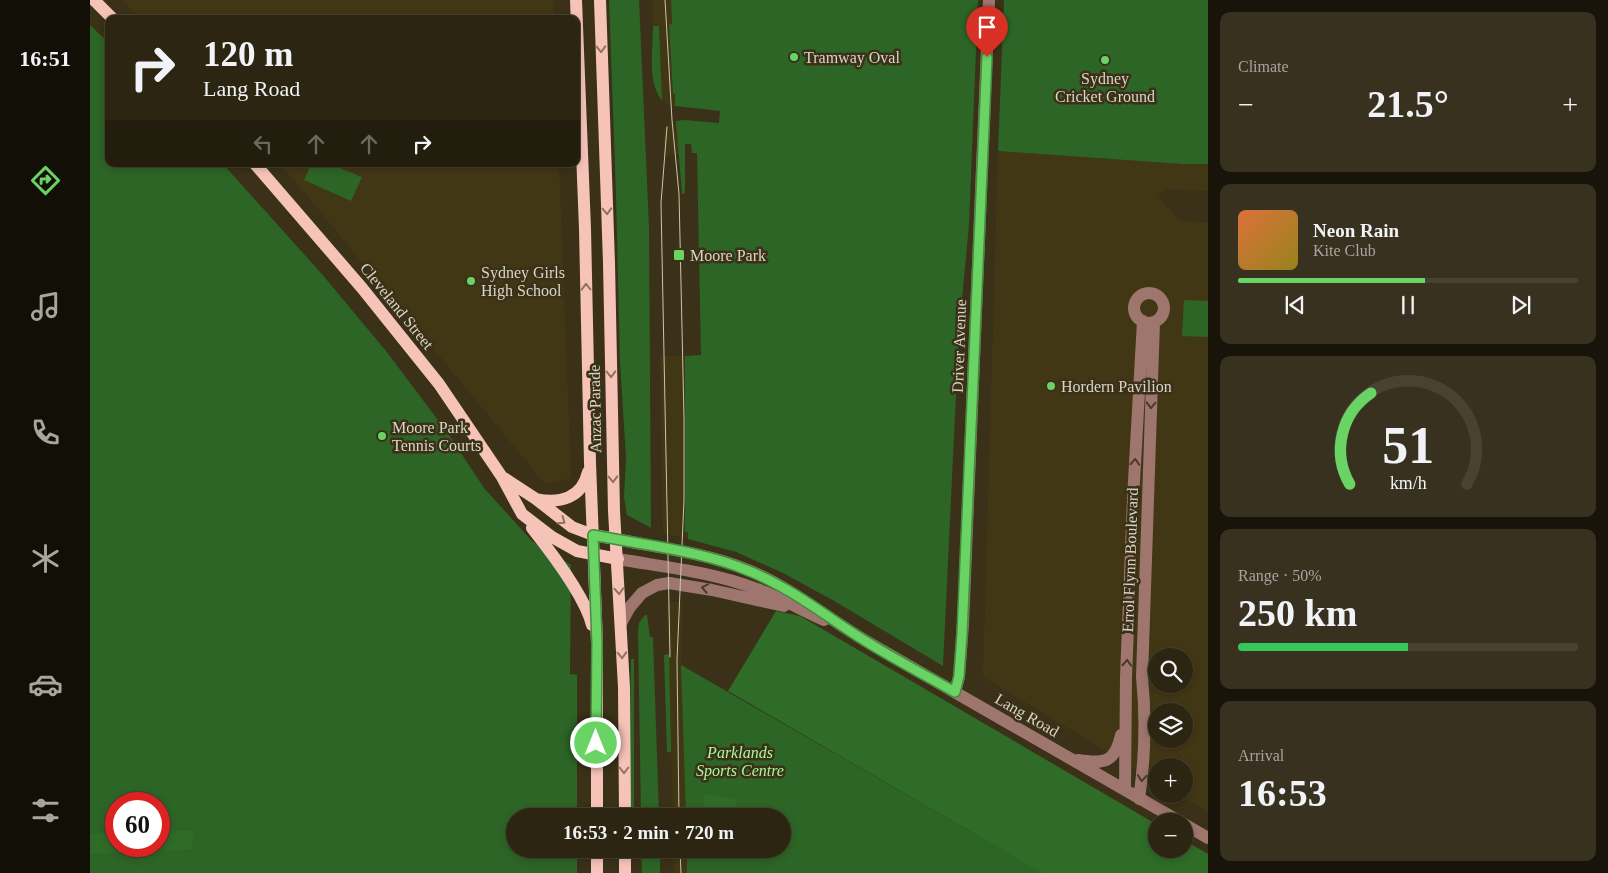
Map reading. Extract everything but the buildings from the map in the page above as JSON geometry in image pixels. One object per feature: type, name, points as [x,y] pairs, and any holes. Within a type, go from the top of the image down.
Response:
[{"type":"main road","points":[[94,0],[110,15]]},
{"type":"main road","name":"Anzac Parade","points":[[576,0],[577,15]]},
{"type":"main road","name":"Anzac Parade","points":[[600,0],[609,263],[614,510],[624,687],[624,808]]},
{"type":"main road","name":"Anzac Parade","points":[[580,102],[597,643],[597,808]]},
{"type":"main road","name":"Cleveland Street","points":[[258,167],[330,249],[417,356],[460,414],[502,477],[522,514],[552,537],[577,550],[594,556],[618,559]]},
{"type":"main road","points":[[536,499],[553,501],[571,497],[582,486],[590,462]]},
{"type":"main road","name":"Cleveland Street","points":[[502,477],[536,499],[572,527],[593,535],[616,539]]},
{"type":"main road","points":[[522,514],[541,538],[585,605],[597,643]]},
{"type":"main road","points":[[597,858],[598,873]]},
{"type":"main road","points":[[625,858],[625,873]]},
{"type":"street","name":"Driver Avenue","points":[[955,692],[959,676],[963,624],[989,0]]},
{"type":"street","name":"Errol Flynn Boulevard","points":[[1125,790],[1133,499],[1148,321],[1142,677],[1144,714],[1142,781],[1139,798]]},
{"type":"street","name":"Lang Road","points":[[616,539],[706,557],[746,569],[767,578],[796,594],[860,637],[1165,813]]},
{"type":"street","name":"Lang Road","points":[[618,559],[692,571],[735,582],[766,592],[860,637]]},
{"type":"street","points":[[621,623],[630,607],[642,592],[657,585],[669,583],[680,583],[753,598],[805,612]]},
{"type":"street","points":[[1071,758],[1098,762],[1109,759],[1118,750],[1126,712]]},
{"type":"street","points":[[1193,829],[1208,838]]},
{"type":"shaded area","points":[[122,0],[553,0],[554,15],[136,15]]},
{"type":"shaded area","points":[[653,0],[671,0],[672,25],[669,25],[675,106],[662,101],[659,26],[653,26]]},
{"type":"shaded area","points":[[676,121],[679,154],[664,155],[664,128],[671,122]]},
{"type":"shaded area","points":[[998,151],[1182,164],[1208,163],[1208,191],[1165,189],[1158,196],[1179,221],[1208,223],[1208,812],[1193,803],[1193,758],[1148,758],[1148,776],[983,677]]},
{"type":"shaded area","name":"Sydney Girls High School","points":[[281,167],[559,167],[571,478],[545,484],[299,186]]},
{"type":"shaded area","points":[[660,356],[685,356],[685,532],[688,532],[688,539],[663,533]]},
{"type":"shaded area","points":[[667,602],[683,602],[681,663],[686,808],[673,808]]},
{"type":"shaded area","points":[[674,858],[687,858],[687,873],[674,873]]},
{"type":"green space","points":[[609,0],[639,0],[649,227],[651,528],[627,515],[624,497],[626,458],[620,361]]},
{"type":"green space","points":[[671,0],[978,0],[969,225],[959,332],[943,666],[836,602],[783,573],[736,552],[688,539],[688,532],[685,532],[685,356],[701,355],[697,153],[692,153],[691,144],[685,144],[685,193],[682,194],[676,121],[719,123],[720,111],[675,106],[669,25],[672,24]]},
{"type":"green space","name":"Sydney Cricket Ground","points":[[1004,0],[1208,0],[1208,164],[1182,164],[998,151]]},
{"type":"green space","points":[[90,25],[105,39],[105,167],[226,167],[321,273],[386,351],[447,432],[484,488],[532,541],[571,565],[570,674],[577,675],[577,808],[506,808],[506,858],[577,858],[577,873],[90,873]]},
{"type":"green space","points":[[653,26],[659,26],[662,101],[654,84]]},
{"type":"green space","points":[[310,167],[337,167],[362,177],[351,201],[304,180]]},
{"type":"green space","points":[[1184,300],[1208,301],[1208,337],[1182,336]]},
{"type":"green space","points":[[776,611],[800,616],[1148,819],[1148,858],[1193,858],[1193,845],[1208,854],[1208,873],[1042,873],[728,691]]},
{"type":"green space","points":[[647,615],[650,637],[653,637],[659,808],[641,808],[639,623]]},
{"type":"green space","points":[[669,654],[671,752],[667,752],[664,655]]},
{"type":"green space","points":[[631,659],[634,659],[634,808],[629,808]]},
{"type":"green space","name":"Parklands Sports Centre","points":[[681,665],[1043,873],[687,873],[687,858],[791,858],[791,808],[686,808]]},
{"type":"green space","points":[[703,794],[734,799],[737,805],[737,808],[704,808]]},
{"type":"green space","points":[[170,831],[193,831],[192,849],[170,850]]},
{"type":"green space","points":[[105,833],[105,853],[90,854],[90,835]]},
{"type":"green space","points":[[641,858],[660,858],[660,873],[642,873]]},
{"type":"tram line","points":[[665,0],[672,120],[679,194],[684,418],[684,500],[677,660],[679,808]]},
{"type":"tram line","points":[[667,127],[661,203],[670,657]]},
{"type":"tram line","points":[[680,858],[681,873]]},
{"type":"place","name":"Tramway Oval","points":[[794,57]]},
{"type":"place","name":"Sydney Cricket Ground","points":[[1105,60]]},
{"type":"place","name":"Moore Park","points":[[679,255]]},
{"type":"place","name":"Sydney Girls High School","points":[[471,281]]},
{"type":"place","name":"Hordern Pavilion","points":[[1051,386]]},
{"type":"place","name":"Moore Park Tennis Courts","points":[[382,436]]},
{"type":"route","points":[[596,743],[597,643],[593,535],[706,557],[746,569],[767,578],[796,594],[860,637],[955,692],[959,676],[962,634],[987,57]]}]
